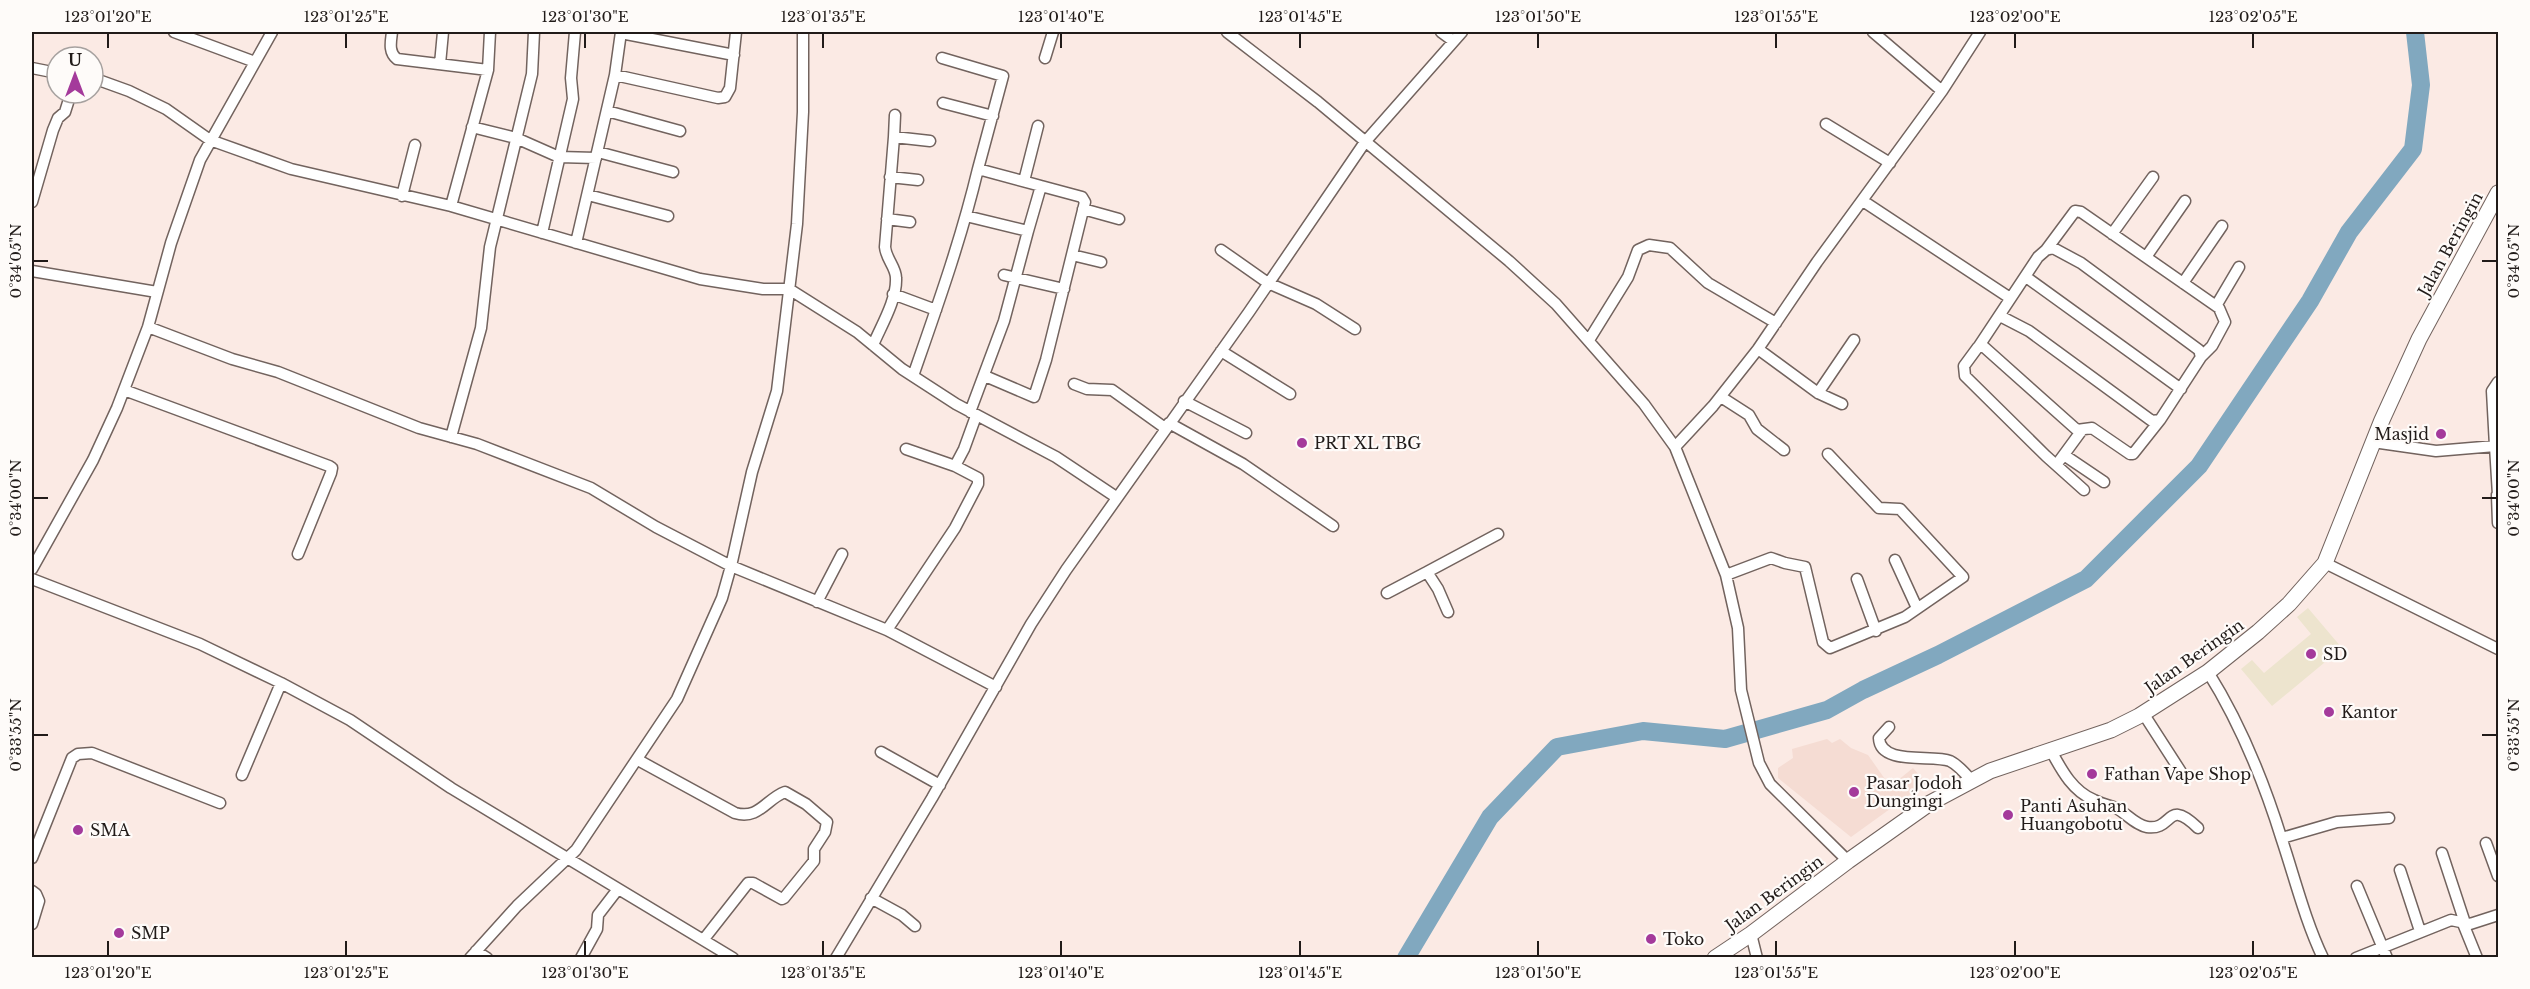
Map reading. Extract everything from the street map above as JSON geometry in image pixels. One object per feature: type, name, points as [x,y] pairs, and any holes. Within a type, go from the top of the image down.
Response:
[{"type":"street","points":[[174,32],[255,62]]},
{"type":"street","points":[[32,569],[93,460],[124,390],[148,327],[157,292],[200,160],[272,32]]},
{"type":"street","points":[[392,32],[390,47],[397,58],[488,70]]},
{"type":"street","points":[[440,64],[443,32]]},
{"type":"street","points":[[451,207],[488,70],[490,32]]},
{"type":"street","points":[[451,437],[481,328],[485,274],[532,74],[534,32]]},
{"type":"street","points":[[542,233],[573,99],[571,78],[575,32]]},
{"type":"street","points":[[576,243],[615,75],[621,32],[734,55]]},
{"type":"street","points":[[615,75],[718,98],[727,94],[730,88],[736,32]]},
{"type":"street","points":[[473,954],[517,906],[569,858],[677,699],[722,598],[752,472],[777,391],[797,224],[803,112],[803,32]]},
{"type":"street","points":[[1045,58],[1053,32]]},
{"type":"street","points":[[1227,32],[1252,49],[1509,261],[1556,304],[1644,404],[1675,447],[1726,575],[1738,628],[1741,690],[1759,763],[1770,784],[1848,861]]},
{"type":"street","points":[[1442,32],[1452,40]]},
{"type":"street","points":[[836,957],[940,785],[1031,624],[1116,497],[1221,351],[1365,142],[1452,40],[1462,32]]},
{"type":"street","points":[[1873,32],[1942,91]]},
{"type":"street","points":[[1675,447],[1721,397],[1758,349],[1817,262],[1942,91],[1980,32]]},
{"type":"street","points":[[913,376],[957,249],[1003,76],[942,58]]},
{"type":"street","points":[[105,82],[166,109],[210,140],[291,169],[451,207]]},
{"type":"street","points":[[943,103],[993,116]]},
{"type":"street","points":[[32,202],[52,130],[67,105]]},
{"type":"street","points":[[607,111],[678,132]]},
{"type":"street","points":[[873,345],[893,294],[896,277],[886,257],[895,115]]},
{"type":"street","points":[[1826,124],[1890,163]]},
{"type":"street","points":[[1024,181],[1038,126]]},
{"type":"street","points":[[472,127],[516,138],[560,153],[597,155],[670,173]]},
{"type":"street","points":[[894,137],[930,141]]},
{"type":"street","points":[[210,140],[700,279],[744,286],[789,289],[857,333],[913,376],[974,407],[1116,497]]},
{"type":"street","points":[[402,196],[415,145]]},
{"type":"street","points":[[978,169],[1082,197],[1085,202],[1046,360],[1034,397],[985,376]]},
{"type":"street","points":[[890,177],[918,180]]},
{"type":"street","points":[[2112,234],[2153,177]]},
{"type":"street","points":[[955,466],[964,448],[974,407],[1017,278],[1041,186]]},
{"type":"street","name":"Jalan Beringin","points":[[1715,957],[1751,934],[1930,803],[1971,780],[2050,749],[2111,729],[2143,713],[2208,672],[2259,632],[2289,604],[2325,563],[2373,442],[2419,339],[2499,193]]},
{"type":"street","points":[[588,195],[666,217]]},
{"type":"street","points":[[1863,201],[2010,298]]},
{"type":"street","points":[[2146,257],[2185,201]]},
{"type":"street","points":[[1083,209],[1119,219]]},
{"type":"street","points":[[2056,466],[2082,430],[2087,427],[2132,454],[2160,420],[2201,357],[2212,346],[2225,322],[2216,306],[2112,234],[2074,211],[2046,250],[2038,257],[1964,366],[1965,376],[2056,466],[2084,490]]},
{"type":"street","points":[[966,216],[1028,231]]},
{"type":"street","points":[[887,219],[910,222]]},
{"type":"street","points":[[2183,283],[2222,226]]},
{"type":"street","points":[[1589,340],[1628,277],[1638,250],[1649,244],[1670,248],[1708,283],[1776,323]]},
{"type":"street","points":[[2046,250],[2059,249],[2081,263],[2199,350],[2201,357]]},
{"type":"street","points":[[1221,250],[1268,283],[1317,304],[1355,329]]},
{"type":"street","points":[[1072,255],[1101,262]]},
{"type":"street","points":[[2216,306],[2239,267]]},
{"type":"street","points":[[32,271],[157,292]]},
{"type":"street","points":[[1004,274],[1064,289]]},
{"type":"street","points":[[2026,277],[2181,389]]},
{"type":"street","points":[[893,294],[936,310]]},
{"type":"street","points":[[2000,316],[2029,331],[2152,421],[2160,420]]},
{"type":"street","points":[[148,327],[232,359],[278,372],[419,428],[477,444],[591,488],[656,527],[731,566],[887,630],[996,687]]},
{"type":"street","points":[[1818,393],[1854,340]]},
{"type":"street","points":[[1979,346],[1984,347],[2077,430],[2082,430]]},
{"type":"street","points":[[1758,349],[1818,393],[1842,404]]},
{"type":"street","points":[[1221,351],[1290,394]]},
{"type":"street","points":[[2499,382],[2492,391],[2499,523]]},
{"type":"street","points":[[1074,384],[1087,389],[1112,390],[1167,426],[1242,464],[1334,526]]},
{"type":"street","points":[[124,390],[332,468],[298,554]]},
{"type":"street","points":[[1721,397],[1749,416],[1756,429],[1784,450]]},
{"type":"street","points":[[1184,401],[1246,433]]},
{"type":"street","points":[[2373,442],[2436,452],[2495,446]]},
{"type":"street","points":[[887,630],[955,528],[978,484],[978,478],[955,466],[906,448]]},
{"type":"street","points":[[1726,575],[1771,558],[1805,567],[1823,642],[1830,648],[1876,631],[1905,617],[1963,577],[1900,509],[1879,508],[1828,454]]},
{"type":"street","points":[[2064,455],[2104,482]]},
{"type":"street","points":[[1387,593],[1498,534]]},
{"type":"street","points":[[817,602],[842,554]]},
{"type":"street","points":[[1895,560],[1917,608]]},
{"type":"street","points":[[2325,563],[2499,649]]},
{"type":"street","points":[[1427,572],[1438,589],[1448,612]]},
{"type":"street","points":[[32,579],[200,644],[281,683],[350,720],[433,777],[733,957]]},
{"type":"street","points":[[1857,579],[1876,631]]},
{"type":"street","points":[[2208,672],[2223,695],[2246,747],[2282,838],[2302,906],[2323,957]]},
{"type":"street","points":[[243,775],[281,683]]},
{"type":"street","points":[[2143,713],[2181,772]]},
{"type":"street","points":[[1889,727],[1879,738],[1883,749],[1900,756],[1951,762],[1971,780]]},
{"type":"street","points":[[2050,749],[2072,785],[2093,800],[2116,808],[2148,827],[2161,825],[2178,814],[2187,818],[2198,828]]},
{"type":"street","points":[[880,752],[940,785]]},
{"type":"street","points":[[32,858],[72,758],[78,754],[92,753],[219,803]]},
{"type":"street","points":[[638,759],[735,813],[755,814],[785,792],[806,804],[827,822],[825,832],[814,849],[814,861],[784,898],[753,883],[748,883],[704,939]]},
{"type":"street","points":[[2282,838],[2337,822],[2389,818]]},
{"type":"street","points":[[2486,843],[2499,876]]},
{"type":"street","points":[[2442,853],[2477,957]]},
{"type":"street","points":[[2400,870],[2420,931]]},
{"type":"street","points":[[2357,886],[2385,953]]},
{"type":"street","points":[[581,957],[597,929],[598,915],[618,889]]},
{"type":"street","points":[[32,891],[39,901],[32,924]]},
{"type":"street","points":[[872,898],[902,915],[915,926]]},
{"type":"street","points":[[2356,957],[2385,953],[2420,931],[2451,920],[2477,924],[2499,915]]},
{"type":"street","points":[[1751,934],[1757,957]]},
{"type":"street","points":[[473,954],[487,957]]},
{"type":"shaded area","name":"SD","points":[[2308,608],[2342,648],[2272,706],[2241,669],[2252,660],[2264,673],[2311,634],[2297,617]]},
{"type":"shaded area","name":"Pasar Jodoh Dungingi","points":[[1827,739],[1832,743],[1840,739],[1851,748],[1868,755],[1887,782],[1892,785],[1913,768],[1926,783],[1851,837],[1778,778],[1778,768],[1793,758],[1792,749]]},
{"type":"waterway","points":[[1406,958],[1490,817],[1557,747],[1643,731],[1725,739],[1827,710],[2086,579],[2199,466],[2310,301],[2349,232],[2413,149],[2421,85],[2415,32]]},
{"type":"place","name":"Masjid","points":[[2441,434]]},
{"type":"place","name":"PRT XL TBG","points":[[1302,443]]},
{"type":"place","name":"SD","points":[[2311,654]]},
{"type":"place","name":"Kantor","points":[[2329,712]]},
{"type":"place","name":"Fathan Vape Shop","points":[[2092,774]]},
{"type":"place","name":"Pasar Jodoh Dungingi","points":[[1854,792]]},
{"type":"place","name":"Panti Asuhan Huangobotu","points":[[2008,815]]},
{"type":"place","name":"SMA","points":[[78,830]]},
{"type":"place","name":"SMP","points":[[119,933]]},
{"type":"place","name":"Toko","points":[[1651,939]]}]
